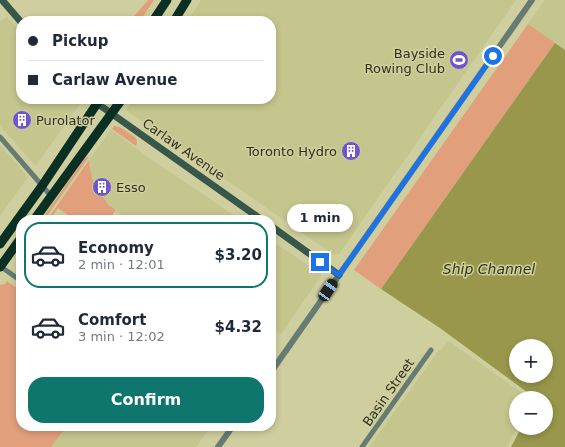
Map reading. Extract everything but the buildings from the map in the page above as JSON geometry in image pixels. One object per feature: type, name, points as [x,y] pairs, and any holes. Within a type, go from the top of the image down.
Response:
[{"type":"highway","points":[[156,16],[167,0]]},
{"type":"highway","points":[[177,16],[187,0]]},
{"type":"highway","points":[[21,215],[42,186],[94,104]]},
{"type":"highway","points":[[38,215],[119,104]]},
{"type":"highway","points":[[0,244],[16,222]]},
{"type":"highway","points":[[0,266],[16,245]]},
{"type":"main road","points":[[2,0],[16,16]]},
{"type":"main road","name":"Carlaw Avenue","points":[[100,104],[255,215]]},
{"type":"main road","points":[[276,230],[339,275]]},
{"type":"street","points":[[276,365],[532,0]]},
{"type":"street","points":[[0,137],[51,196]]},
{"type":"street","points":[[0,266],[16,277]]},
{"type":"street","name":"Basin Street","points":[[362,447],[431,350]]},
{"type":"street","points":[[218,447],[228,431]]},
{"type":"shaded area","points":[[148,0],[154,0],[143,16],[134,16]]},
{"type":"shaded area","points":[[201,0],[516,0],[339,254],[334,255],[126,110],[130,104],[276,104],[276,16],[191,16]]},
{"type":"shaded area","points":[[545,0],[565,0],[565,50],[528,24]]},
{"type":"shaded area","points":[[7,17],[16,27],[16,104],[80,104],[36,166],[0,126],[0,22]]},
{"type":"shaded area","points":[[528,24],[555,43],[381,289],[354,270]]},
{"type":"shaded area","points":[[114,126],[120,127],[136,138],[136,146],[112,129]]},
{"type":"shaded area","points":[[111,130],[159,165],[234,215],[122,215],[108,205],[92,179],[89,160]]},
{"type":"shaded area","points":[[0,145],[28,177],[0,216]]},
{"type":"shaded area","points":[[89,157],[48,215],[45,215],[85,158]]},
{"type":"shaded area","points":[[89,160],[92,179],[108,205],[116,210],[112,215],[68,215],[58,208],[53,215],[50,215]]},
{"type":"shaded area","points":[[276,243],[322,275],[281,334],[276,330]]},
{"type":"shaded area","points":[[7,281],[16,287],[16,431],[63,431],[51,447],[0,447],[0,285],[5,284]]},
{"type":"shaded area","points":[[449,341],[519,391],[509,391],[509,435],[513,435],[507,447],[369,447],[437,353]]},
{"type":"shaded area","points":[[63,431],[208,431],[196,447],[51,447]]},
{"type":"water","name":"Ship Channel","points":[[555,43],[565,50],[565,447],[511,447],[517,435],[553,435],[553,391],[526,391],[515,383],[553,383],[553,339],[509,339],[509,379],[440,328],[381,289]]},
{"type":"place","name":"Bayside Rowing Club","points":[[459,60]]},
{"type":"place","name":"Purolator","points":[[22,120]]},
{"type":"place","name":"Toronto Hydro","points":[[351,151]]},
{"type":"place","name":"Esso","points":[[102,187]]},
{"type":"route","points":[[320,262],[339,275],[493,56]]}]
